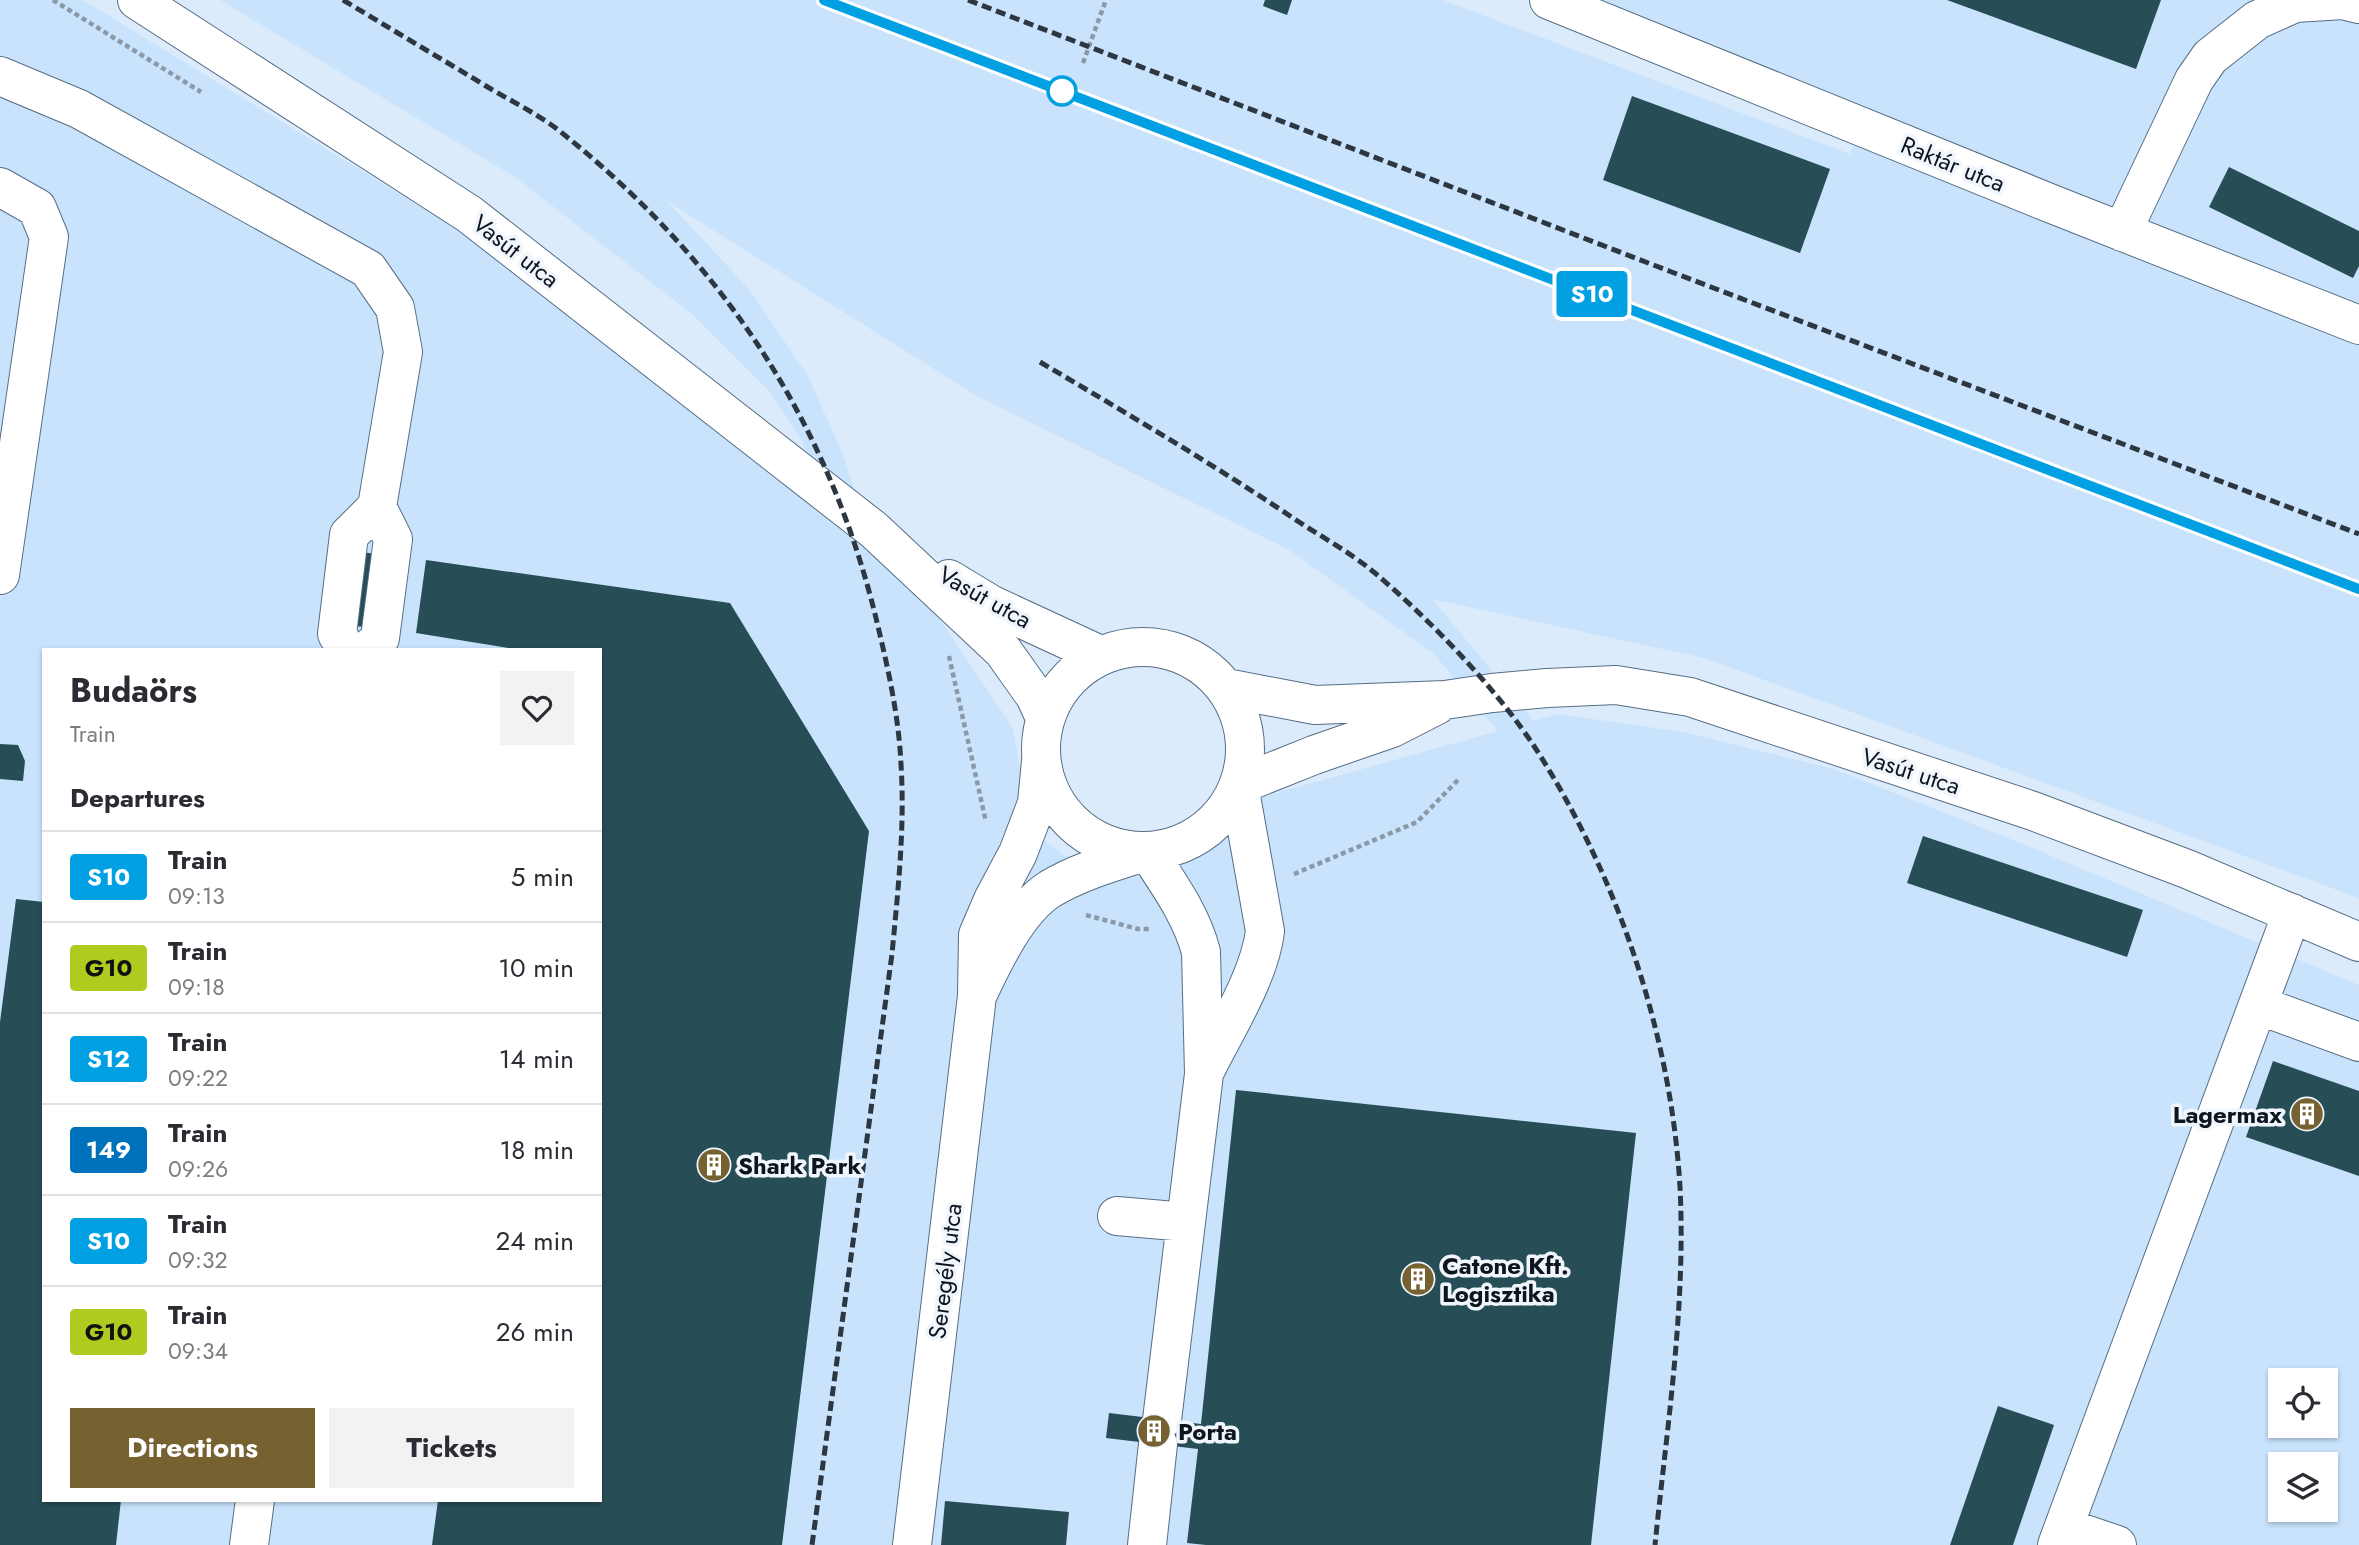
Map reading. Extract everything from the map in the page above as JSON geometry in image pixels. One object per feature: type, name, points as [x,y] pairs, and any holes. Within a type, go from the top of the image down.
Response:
[{"type":"street","name":"Vasút utca","points":[[137,0],[469,214],[874,530],[992,606],[1100,656]]},
{"type":"street","name":"Raktár utca","points":[[1549,0],[2359,325]]},
{"type":"street","points":[[2122,232],[2194,80],[2210,57],[2258,20],[2295,3],[2343,0],[2359,4]]},
{"type":"street","points":[[0,76],[79,108],[368,269],[395,308],[403,352],[377,508],[393,540],[380,638],[370,648]]},
{"type":"street","points":[[0,187],[37,208],[49,237],[0,575]]},
{"type":"street","points":[[345,648],[337,634],[349,535],[377,508]]},
{"type":"street","name":"Vasút utca","points":[[874,530],[1003,652],[1035,696],[1045,718]]},
{"type":"street","points":[[1146,646],[1191,658],[1210,671],[1226,688],[1237,706],[1246,745],[1244,766],[1239,785],[1229,805],[1213,824],[1194,838],[1171,847],[1147,851],[1120,848],[1095,839],[1064,815],[1045,780],[1041,740],[1045,718],[1053,699],[1066,681],[1082,666],[1122,648],[1146,646]]},
{"type":"street","name":"Vasút utca","points":[[1226,688],[1315,705],[1446,701],[1547,688],[1616,685],[1690,697],[2033,811],[2186,869],[2359,942]]},
{"type":"street","name":"Vasút utca","points":[[1239,785],[1392,728],[1446,701]]},
{"type":"street","name":"Seregély utca","points":[[912,1545],[977,996],[978,935],[1014,862],[1037,803],[1041,761]]},
{"type":"street","points":[[1204,1074],[1264,946],[1265,931],[1239,785]]},
{"type":"street","points":[[1147,851],[1188,917],[1201,952],[1204,1074],[1147,1545]]},
{"type":"street","name":"Seregély utca","points":[[977,996],[998,951],[1021,917],[1048,890],[1089,869],[1147,851]]},
{"type":"street","points":[[2118,1545],[2061,1536],[2292,913]]},
{"type":"street","points":[[2258,1005],[2359,1042]]},
{"type":"street","points":[[1117,1216],[1186,1222]]},
{"type":"street","points":[[249,1545],[255,1502]]},
{"type":"path","points":[[53,0],[207,95]]},
{"type":"path","points":[[1083,63],[1106,0]]},
{"type":"path","points":[[949,654],[991,844],[1014,862]]},
{"type":"path","points":[[1258,888],[1417,822],[1458,780]]},
{"type":"path","points":[[1048,890],[1066,906],[1091,918],[1138,929],[1163,928],[1188,917]]},
{"type":"shaded area","points":[[0,0],[83,0],[483,245],[829,510],[800,437],[770,392],[693,315],[515,177],[220,0],[1443,0],[1850,154],[1867,107],[1595,0],[2359,0],[2359,898],[1704,658],[1432,599],[1534,721],[1558,714],[1683,732],[1834,769],[2023,844],[2359,985],[2359,1545],[0,1545]],"holes":[[[667,201],[977,396],[1289,550],[1434,654],[1498,731],[1262,797],[1229,835],[1147,879],[1076,864],[1031,830],[1013,728],[908,572],[873,545],[843,455],[808,376],[748,288]]]},
{"type":"building","points":[[1265,0],[1292,0],[1287,15],[1263,6]]},
{"type":"building","points":[[1947,0],[2161,0],[2136,69]]},
{"type":"building","points":[[1632,96],[1830,169],[1800,253],[1603,180]]},
{"type":"building","points":[[2229,167],[2359,231],[2359,266],[2353,278],[2209,207]]},
{"type":"building","points":[[355,551],[383,555],[373,628],[345,625]]},
{"type":"building","name":"Shark Park","points":[[426,560],[730,603],[869,831],[782,1545],[432,1545],[438,1502],[602,1502],[602,648],[508,648],[416,633]]},
{"type":"building","points":[[0,744],[18,745],[25,761],[23,781],[0,779]]},
{"type":"building","points":[[1923,836],[2143,910],[2127,957],[1907,883]]},
{"type":"building","points":[[16,899],[42,902],[42,1502],[121,1502],[116,1545],[0,1545],[0,1022]]},
{"type":"building","name":"Lagermax","points":[[2273,1061],[2359,1091],[2359,1176],[2246,1137]]},
{"type":"building","name":"Catone Kft. Logisztika","points":[[1236,1090],[1636,1133],[1591,1545],[1187,1543],[1198,1449],[1106,1438],[1109,1413],[1201,1424]]},
{"type":"building","points":[[1998,1406],[2054,1425],[2013,1545],[1950,1545]]},
{"type":"building","points":[[945,1501],[1069,1512],[1066,1545],[941,1545]]},
{"type":"railway","points":[[343,0],[549,123],[617,180],[671,234],[720,292],[764,354],[801,418],[833,487],[859,559],[880,635],[896,715],[902,788],[899,883],[892,954],[812,1545]]},
{"type":"railway","points":[[824,0],[2359,589]]},
{"type":"railway","points":[[968,0],[2359,534]]},
{"type":"railway","points":[[1040,362],[1233,479],[1375,573],[1439,632],[1481,677],[1534,746],[1564,795],[1591,847],[1635,957],[1652,1014],[1675,1129],[1681,1232],[1678,1321],[1655,1545]]},
{"type":"train","name":"S10","points":[[824,0],[2359,589]]},
{"type":"place","name":"Lagermax","points":[[2307,1114]]},
{"type":"place","name":"Shark Park","points":[[714,1165]]},
{"type":"place","name":"Catone Kft. Logisztika","points":[[1418,1279]]},
{"type":"place","name":"Porta","points":[[1154,1431]]}]
